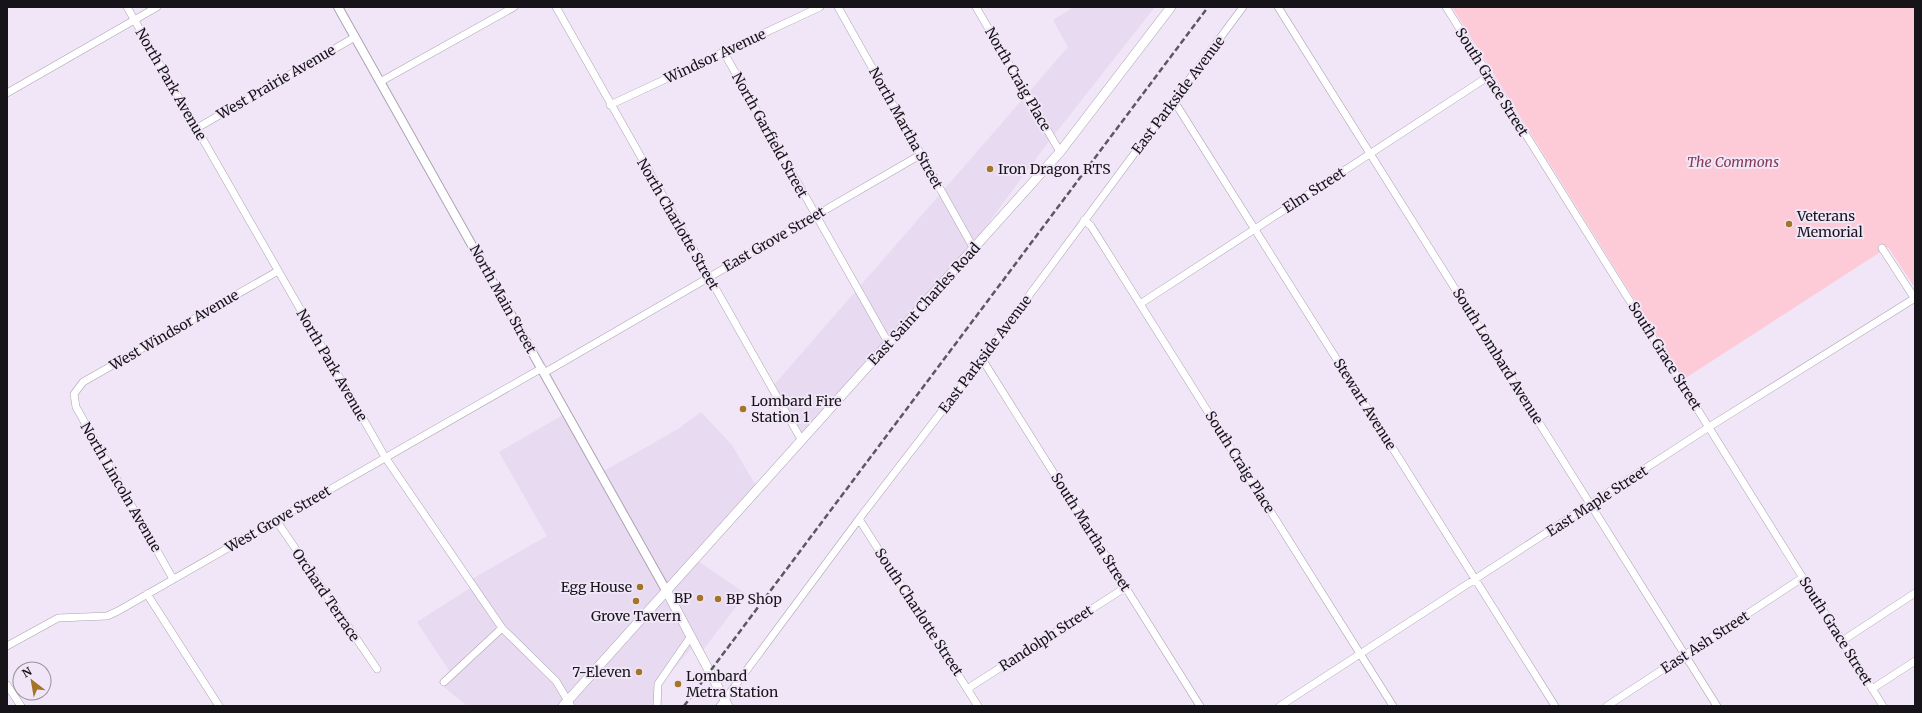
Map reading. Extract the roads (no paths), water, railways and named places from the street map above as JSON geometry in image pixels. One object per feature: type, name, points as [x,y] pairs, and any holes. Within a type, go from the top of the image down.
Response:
[{"type":"main road","name":"East Saint Charles Road","points":[[567,704],[1060,152],[1171,7]]},
{"type":"main road","points":[[667,592],[691,636],[724,704]]},
{"type":"street","name":"North Park Avenue","points":[[128,7],[385,457],[502,628],[556,680],[567,704]]},
{"type":"street","points":[[7,93],[157,7]]},
{"type":"street","name":"North Main Street","points":[[338,7],[667,592]]},
{"type":"street","points":[[380,82],[514,7]]},
{"type":"street","name":"North Charlotte Street","points":[[556,7],[610,105],[802,441]]},
{"type":"street","name":"Windsor Avenue","points":[[610,105],[820,7]]},
{"type":"street","name":"North Martha Street","points":[[838,7],[974,249]]},
{"type":"street","name":"North Craig Place","points":[[976,7],[1060,152]]},
{"type":"street","name":"East Parkside Avenue","points":[[724,704],[859,519],[982,359],[1243,7]]},
{"type":"street","name":"South Lombard Avenue","points":[[1278,7],[1717,706]]},
{"type":"street","name":"South Grace Street","points":[[1446,7],[1883,706]]},
{"type":"street","name":"West Prairie Avenue","points":[[197,128],[355,37]]},
{"type":"street","name":"North Garfield Street","points":[[724,51],[889,344]]},
{"type":"street","name":"Elm Street","points":[[1140,304],[1489,76]]},
{"type":"street","name":"Stewart Avenue","points":[[1174,101],[1476,579],[1554,706]]},
{"type":"street","name":"East Grove Street","points":[[543,370],[920,155]]},
{"type":"street","name":"South Craig Place","points":[[1084,220],[1091,226],[1393,706]]},
{"type":"street","points":[[1882,248],[1915,299]]},
{"type":"street","name":"West Windsor Avenue","points":[[74,394],[82,382],[278,271]]},
{"type":"street","name":"East Maple Street","points":[[1280,706],[1709,427],[1915,299]]},
{"type":"street","name":"South Martha Street","points":[[982,359],[1200,706]]},
{"type":"street","name":"West Grove Street","points":[[7,645],[58,618],[107,616],[385,457],[543,370]]},
{"type":"street","name":"North Lincoln Avenue","points":[[74,394],[76,407],[173,579]]},
{"type":"street","name":"South Charlotte Street","points":[[859,519],[978,706]]},
{"type":"street","name":"Orchard Terrace","points":[[276,520],[377,669]]},
{"type":"street","name":"East Ash Street","points":[[1607,706],[1802,578]]},
{"type":"street","name":"Randolph Street","points":[[967,689],[1126,587]]},
{"type":"street","points":[[1842,641],[1915,593]]},
{"type":"street","points":[[147,594],[219,706]]},
{"type":"street","points":[[444,682],[502,628]]},
{"type":"street","points":[[657,706],[658,684],[662,676],[691,636]]},
{"type":"street","points":[[1872,689],[1915,661]]},
{"type":"street","points":[[7,685],[21,706]]},
{"type":"railway","points":[[684,706],[1208,7]]},
{"type":"place","name":"Iron Dragon RTS","points":[[990,169]]},
{"type":"place","name":"Veterans Memorial","points":[[1789,224]]},
{"type":"place","name":"Lombard Fire Station 1","points":[[743,409]]},
{"type":"place","name":"Egg House","points":[[640,587]]},
{"type":"place","name":"BP","points":[[700,598]]},
{"type":"place","name":"BP Shop","points":[[718,599]]},
{"type":"place","name":"Grove Tavern","points":[[636,601]]},
{"type":"place","name":"7-Eleven","points":[[639,672]]},
{"type":"place","name":"Lombard Metra Station","points":[[678,684]]},
{"type":"park label","name":"The Commons","points":[[1733,162]]}]
